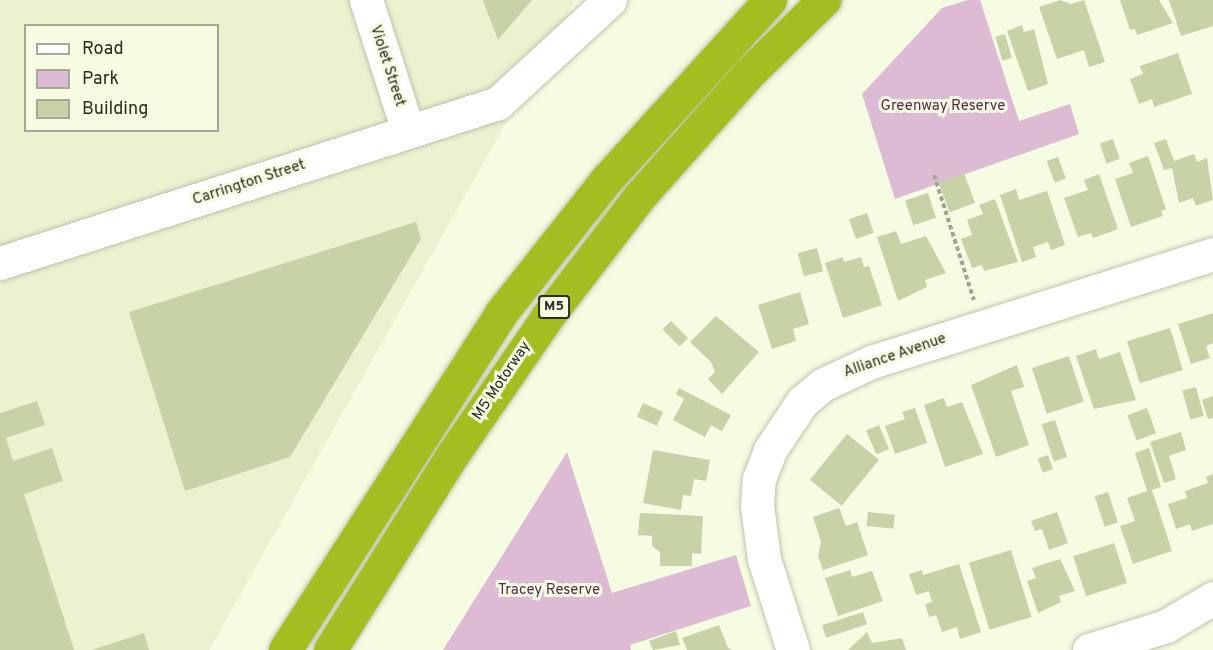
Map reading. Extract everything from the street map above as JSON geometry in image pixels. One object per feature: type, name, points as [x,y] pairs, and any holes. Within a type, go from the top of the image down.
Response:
[{"type":"highway","name":"M5","points":[[285,650],[501,313],[607,178],[770,0]]},
{"type":"highway","name":"M5 Motorway","points":[[330,650],[453,454],[547,317],[639,197],[749,73],[824,0]]},
{"type":"street","name":"Violet Street","points":[[366,0],[408,131]]},
{"type":"street","name":"Carrington Street","points":[[0,263],[498,103],[610,0]]},
{"type":"street","name":"Alliance Avenue","points":[[793,650],[764,560],[757,506],[759,479],[783,425],[815,390],[847,371],[1213,254]]},
{"type":"street","points":[[1089,650],[1166,626],[1213,598]]},
{"type":"path","points":[[934,175],[983,326]]},
{"type":"shaded area","points":[[0,0],[575,0],[209,650],[0,650]]},
{"type":"green space","name":"Greenway Reserve","points":[[968,0],[980,0],[1019,121],[1070,104],[1079,134],[895,199],[862,94],[942,8]]},
{"type":"green space","name":"Tracey Reserve","points":[[567,452],[612,593],[736,555],[751,606],[630,645],[631,650],[443,650]]},
{"type":"building","points":[[483,0],[532,0],[498,40]]},
{"type":"building","points":[[1060,0],[1071,4],[1084,0],[1105,62],[1089,67],[1084,50],[1057,59],[1039,7]]},
{"type":"building","points":[[1120,0],[1159,0],[1173,23],[1137,35],[1135,29],[1130,30]]},
{"type":"building","points":[[1169,0],[1213,0],[1213,26],[1181,36]]},
{"type":"building","points":[[1022,25],[1024,32],[1034,29],[1048,84],[1028,91],[1007,31]]},
{"type":"building","points":[[1005,34],[1012,58],[1002,61],[995,37]]},
{"type":"building","points":[[1178,53],[1192,94],[1154,107],[1152,99],[1139,104],[1130,79],[1143,74],[1140,66]]},
{"type":"building","points":[[1113,139],[1120,159],[1107,163],[1100,144]]},
{"type":"building","points":[[1166,139],[1174,161],[1194,154],[1197,162],[1207,158],[1213,200],[1196,206],[1193,198],[1179,203],[1172,168],[1164,170],[1154,143]]},
{"type":"building","points":[[1148,156],[1166,209],[1161,211],[1163,216],[1131,227],[1115,179],[1133,173],[1129,163]]},
{"type":"building","points":[[1058,157],[1066,179],[1055,183],[1047,161]]},
{"type":"building","points":[[964,173],[975,203],[950,212],[939,182]]},
{"type":"building","points":[[1099,174],[1118,229],[1093,238],[1091,233],[1078,237],[1064,198],[1088,190],[1084,180]]},
{"type":"building","points":[[1016,189],[1019,200],[1047,191],[1065,245],[1051,250],[1048,242],[1033,247],[1036,257],[1022,262],[1000,195]]},
{"type":"building","points":[[928,193],[936,218],[913,225],[905,200]]},
{"type":"building","points":[[995,199],[1018,262],[984,271],[982,265],[972,268],[961,239],[972,235],[967,220],[983,214],[979,205]]},
{"type":"building","points":[[867,213],[874,233],[856,239],[849,219]]},
{"type":"building","points":[[416,222],[421,239],[290,457],[185,491],[129,312]]},
{"type":"building","points":[[896,231],[901,244],[926,236],[946,273],[925,280],[927,287],[898,301],[877,237]]},
{"type":"building","points":[[817,248],[823,271],[804,276],[798,253]]},
{"type":"building","points":[[843,257],[844,262],[861,257],[864,267],[869,266],[882,305],[843,318],[825,263]]},
{"type":"building","points":[[800,292],[809,324],[793,329],[796,341],[772,349],[758,305]]},
{"type":"building","points":[[1213,313],[1213,343],[1206,346],[1210,358],[1191,364],[1178,324]]},
{"type":"building","points":[[716,316],[759,352],[722,394],[708,379],[715,372],[711,362],[690,342]]},
{"type":"building","points":[[671,321],[688,338],[679,346],[663,329]]},
{"type":"building","points":[[1170,328],[1183,370],[1140,383],[1127,341]]},
{"type":"building","points":[[1096,349],[1099,359],[1120,352],[1136,400],[1094,409],[1076,356]]},
{"type":"building","points":[[1069,356],[1084,402],[1047,414],[1032,368]]},
{"type":"building","points":[[1017,365],[1024,387],[1011,391],[1029,445],[996,457],[971,385]]},
{"type":"building","points":[[1196,387],[1204,416],[1190,420],[1182,391]]},
{"type":"building","points":[[679,388],[731,415],[722,431],[711,425],[705,437],[673,420],[684,399],[676,394]]},
{"type":"building","points":[[1213,396],[1213,418],[1208,419],[1202,400]]},
{"type":"building","points":[[944,398],[947,407],[962,402],[983,454],[945,467],[924,405]]},
{"type":"building","points":[[37,401],[45,425],[6,438],[13,461],[52,448],[63,481],[24,494],[74,650],[0,650],[0,413]]},
{"type":"building","points":[[643,403],[663,412],[657,426],[637,417]]},
{"type":"building","points":[[915,408],[927,443],[895,454],[885,426],[905,419],[902,412]]},
{"type":"building","points":[[1147,408],[1156,433],[1137,441],[1127,415]]},
{"type":"building","points":[[1055,420],[1067,457],[1054,461],[1042,424]]},
{"type":"building","points":[[879,425],[889,449],[876,454],[866,430]]},
{"type":"building","points":[[1181,432],[1186,450],[1169,456],[1176,479],[1164,483],[1150,442]]},
{"type":"building","points":[[847,434],[879,460],[842,506],[810,480]]},
{"type":"building","points":[[1149,448],[1161,487],[1152,490],[1172,551],[1133,564],[1120,526],[1135,521],[1127,498],[1147,491],[1135,453]]},
{"type":"building","points":[[653,450],[710,460],[706,481],[694,479],[691,496],[683,495],[681,510],[643,503]]},
{"type":"building","points":[[1048,455],[1053,469],[1043,473],[1038,459]]},
{"type":"building","points":[[1213,474],[1213,524],[1192,531],[1190,524],[1176,529],[1168,504],[1187,498],[1185,491],[1208,483],[1206,477]]},
{"type":"building","points":[[1108,492],[1118,522],[1105,527],[1095,496]]},
{"type":"building","points":[[839,508],[846,526],[857,522],[868,555],[823,570],[818,556],[821,542],[813,517]]},
{"type":"building","points":[[868,512],[895,515],[893,529],[867,526]]},
{"type":"building","points":[[1057,512],[1068,543],[1049,550],[1042,529],[1035,531],[1031,521]]},
{"type":"building","points":[[640,513],[703,516],[701,554],[692,553],[692,566],[660,566],[660,552],[652,546],[652,536],[638,535]]},
{"type":"building","points":[[1114,543],[1127,583],[1086,596],[1073,556]]},
{"type":"building","points":[[1011,550],[1031,617],[989,630],[969,563]]},
{"type":"building","points":[[1060,559],[1075,591],[1059,596],[1061,602],[1038,613],[1027,581],[1036,578],[1032,568]]},
{"type":"building","points":[[959,564],[981,632],[960,639],[957,627],[942,632],[936,615],[929,617],[925,604],[932,602],[929,591],[916,595],[909,574],[922,570],[923,575]]},
{"type":"building","points":[[850,570],[852,577],[872,571],[883,601],[838,616],[825,578]]},
{"type":"building","points":[[863,612],[867,624],[826,638],[822,625]]},
{"type":"building","points":[[719,625],[728,648],[733,650],[687,650],[682,638]]},
{"type":"building","points":[[676,631],[680,645],[653,650],[649,641]]},
{"type":"building","points":[[867,632],[872,643],[902,638],[906,650],[848,650]]},
{"type":"building","points":[[144,633],[149,650],[92,650]]}]
